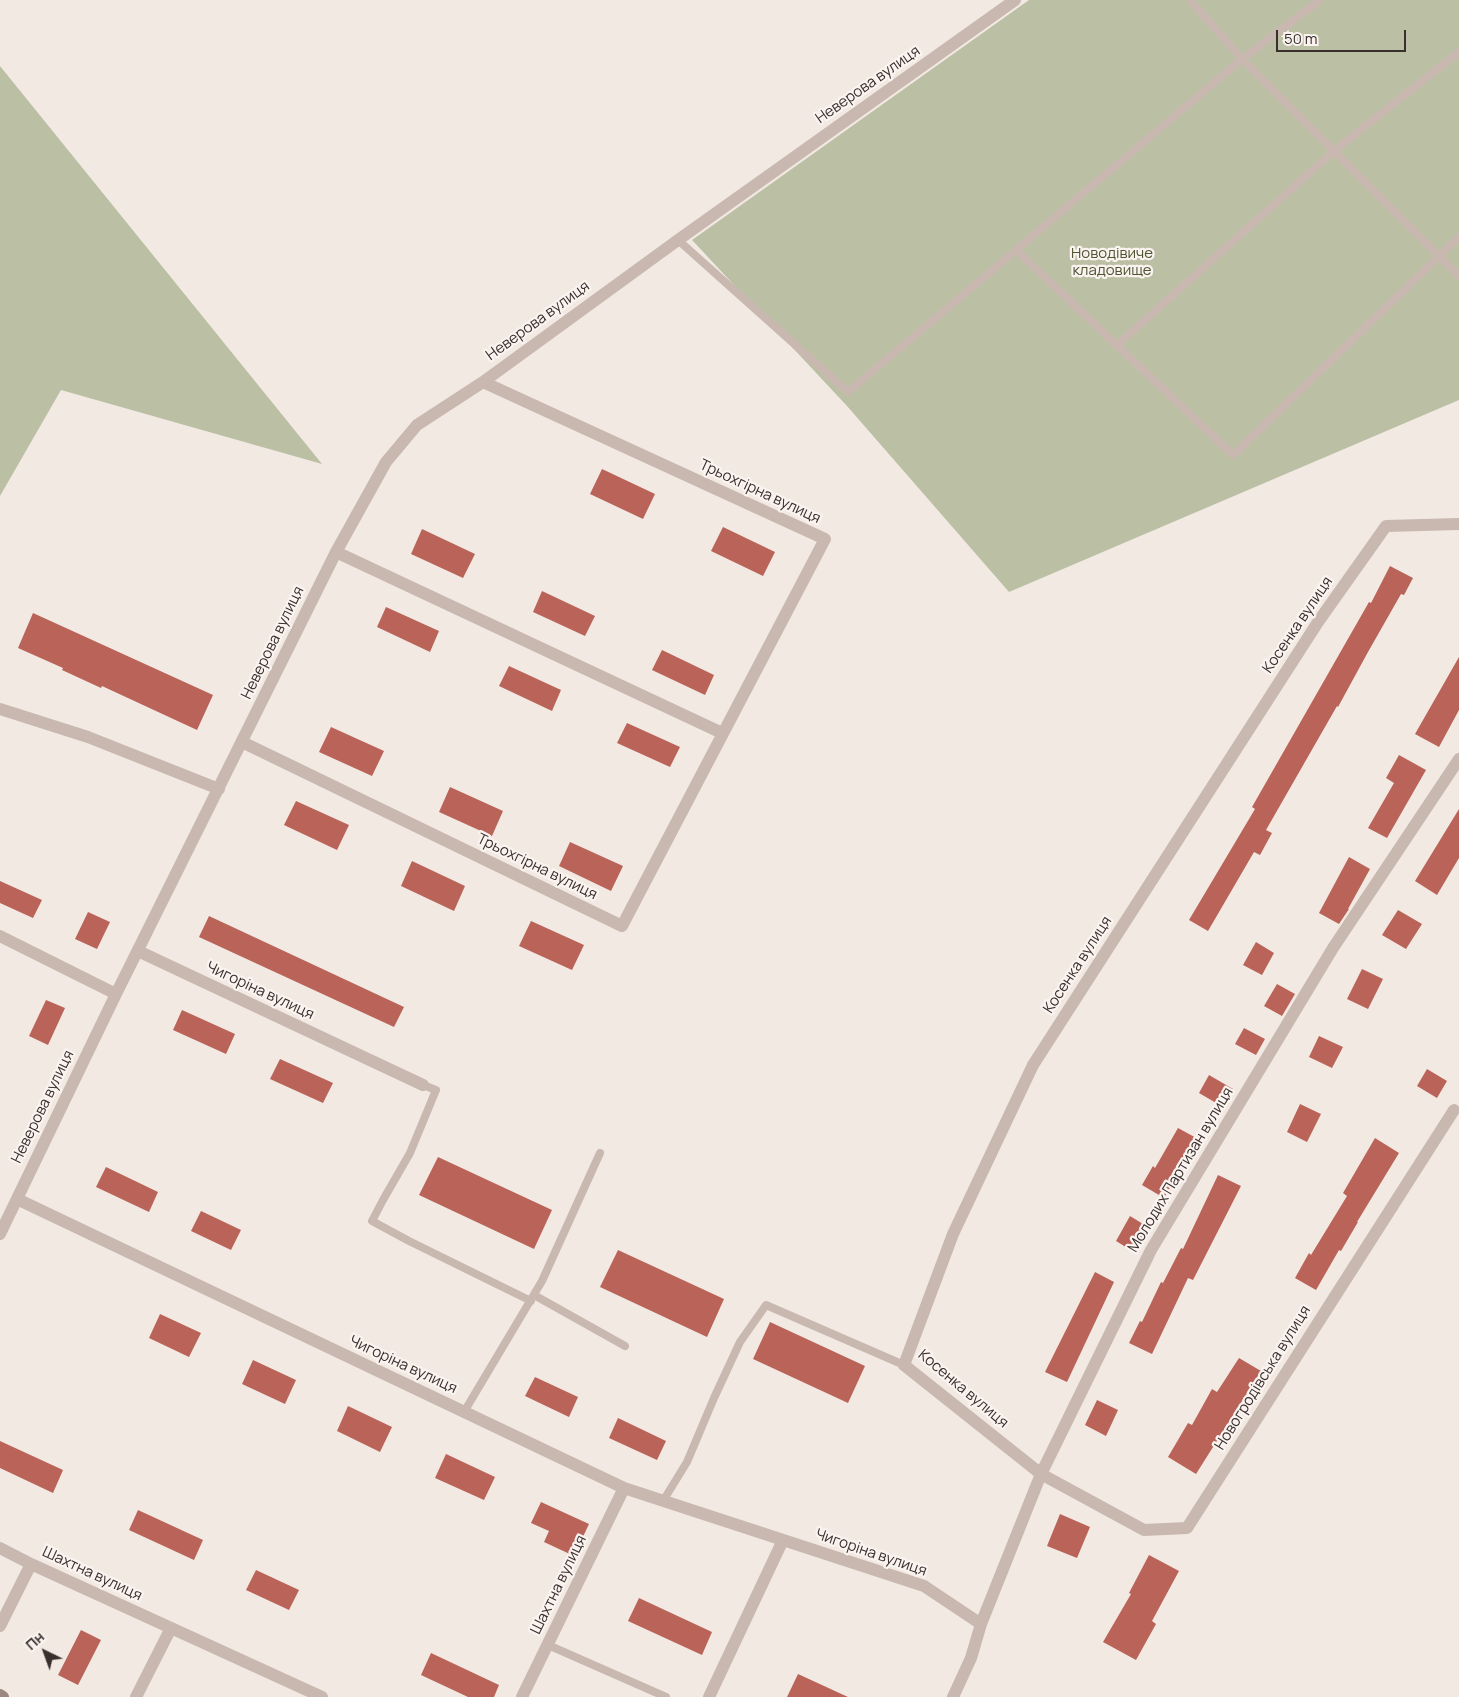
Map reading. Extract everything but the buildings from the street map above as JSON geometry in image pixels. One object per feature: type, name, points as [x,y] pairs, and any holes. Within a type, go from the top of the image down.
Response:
[{"type":"street","name":"Неверова вулиця","points":[[0,1234],[116,994],[336,552],[386,462],[417,425],[483,382],[678,240],[1015,0]]},
{"type":"street","name":"Трьохгірна вулиця","points":[[242,742],[622,926],[824,540],[483,382]]},
{"type":"street","name":"Косенка вулиця","points":[[1041,1474],[904,1365],[953,1234],[1033,1065],[1318,622],[1386,526],[1459,524]]},
{"type":"street","points":[[336,552],[722,733]]},
{"type":"street","points":[[0,709],[88,737],[219,788]]},
{"type":"street","name":"Молодих Партизан вулиця","points":[[980,1624],[1041,1474],[1151,1250],[1333,948],[1459,759]]},
{"type":"street","points":[[0,936],[116,994]]},
{"type":"street","name":"Чигоріна вулиця","points":[[138,951],[423,1085]]},
{"type":"street","name":"Новогродівська вулиця","points":[[1041,1474],[1144,1530],[1187,1528],[1454,1110]]},
{"type":"street","name":"Чигоріна вулиця","points":[[17,1199],[624,1488],[924,1586],[980,1624]]},
{"type":"street","name":"Шахтна вулиця","points":[[522,1697],[624,1488]]},
{"type":"street","points":[[709,1697],[783,1540]]},
{"type":"street","name":"Шахтна вулиця","points":[[0,1548],[31,1564],[322,1697]]},
{"type":"street","points":[[0,1626],[31,1564]]},
{"type":"street","points":[[953,1697],[972,1658],[980,1624]]},
{"type":"street","points":[[136,1697],[172,1628]]},
{"type":"lane","points":[[1190,0],[1242,59],[1459,276]]},
{"type":"lane","points":[[678,240],[848,392],[1242,59],[1320,0]]},
{"type":"lane","points":[[1117,345],[1334,151],[1459,52]]},
{"type":"lane","points":[[1016,250],[1233,455],[1438,255],[1459,237]]},
{"type":"lane","points":[[423,1085],[436,1090],[410,1153],[372,1221],[410,1241],[533,1298],[625,1346]]},
{"type":"lane","points":[[464,1412],[542,1281],[600,1154]]},
{"type":"lane","points":[[663,1501],[687,1462],[740,1342],[766,1305],[904,1365]]},
{"type":"lane","points":[[548,1645],[666,1697]]},
{"type":"green space","name":"Новодівиче кладовище","points":[[1029,0],[1459,0],[1459,400],[1009,592],[847,406],[692,240]]},
{"type":"green space","points":[[0,66],[322,464],[61,390],[0,496]]}]
